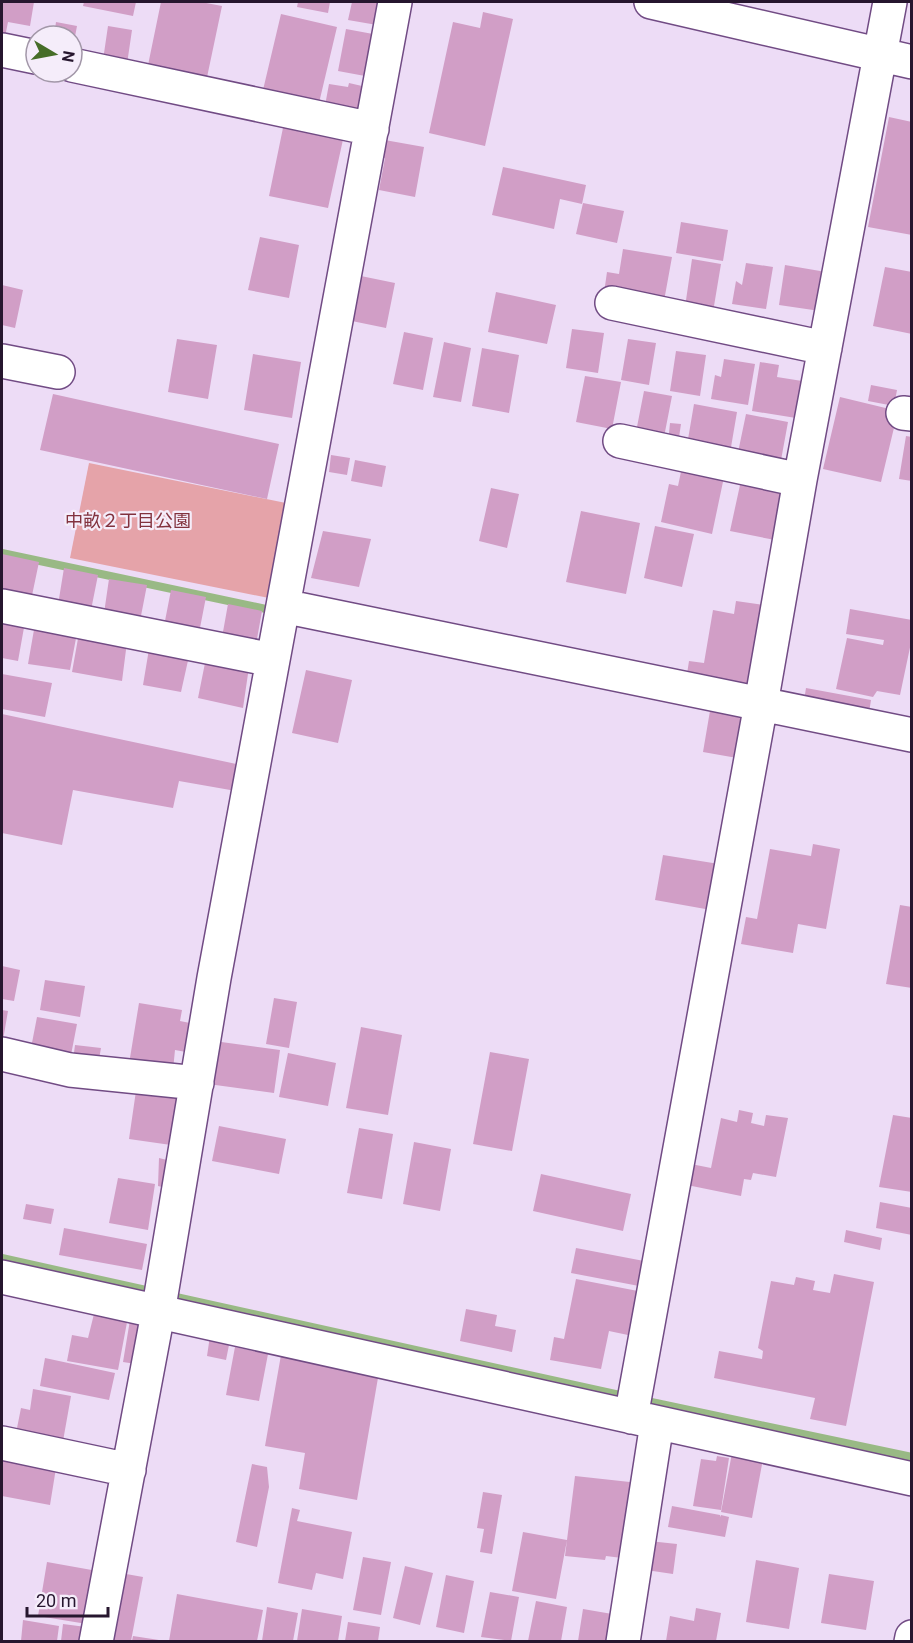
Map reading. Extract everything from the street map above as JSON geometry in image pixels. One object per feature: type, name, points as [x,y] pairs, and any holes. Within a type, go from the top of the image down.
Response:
[{"type":"street","points":[[96,1641],[160,1302],[214,978],[395,2]]},
{"type":"street","points":[[651,2],[912,62]]},
{"type":"street","points":[[623,1641],[640,1409],[768,705],[800,480],[890,2]]},
{"type":"street","points":[[2,50],[24,55]]},
{"type":"street","points":[[84,68],[372,129]]},
{"type":"street","points":[[612,303],[825,348]]},
{"type":"street","points":[[2,361],[58,372]]},
{"type":"street","points":[[620,441],[800,480]]},
{"type":"street","points":[[2,606],[273,660]]},
{"type":"street","points":[[283,606],[912,735]]},
{"type":"street","points":[[2,1054],[70,1070],[197,1083]]},
{"type":"street","points":[[2,1277],[160,1302],[640,1409],[912,1479]]},
{"type":"street","points":[[2,1443],[129,1470]]},
{"type":"green space","name":"中畝２丁目公園","points":[[89,463],[286,503],[269,598],[70,558]]},
{"type":"building","points":[[2,2],[34,2],[30,24],[8,22],[4,42],[2,41]]},
{"type":"building","points":[[84,2],[136,2],[133,16],[83,6]]},
{"type":"building","points":[[161,2],[201,2],[222,6],[206,82],[147,70]]},
{"type":"building","points":[[298,2],[330,2],[328,13],[297,7]]},
{"type":"building","points":[[352,2],[381,2],[377,25],[348,20]]},
{"type":"building","points":[[483,12],[513,19],[485,146],[429,133],[453,22],[480,28]]},
{"type":"building","points":[[281,14],[337,27],[319,103],[263,90]]},
{"type":"building","points":[[108,26],[132,30],[127,64],[103,60]]},
{"type":"building","points":[[346,29],[373,34],[365,76],[338,71]]},
{"type":"building","points":[[349,83],[362,86],[357,117],[324,111],[329,84],[348,87]]},
{"type":"building","points":[[889,117],[912,122],[912,235],[868,227]]},
{"type":"building","points":[[284,123],[344,135],[328,208],[269,196]]},
{"type":"building","points":[[379,139],[424,147],[415,197],[379,190],[385,158],[375,156]]},
{"type":"building","points":[[503,167],[586,185],[582,204],[560,199],[554,229],[492,215]]},
{"type":"building","points":[[583,203],[624,211],[617,243],[576,234]]},
{"type":"building","points":[[681,222],[728,230],[723,261],[676,253]]},
{"type":"building","points":[[260,237],[299,245],[289,298],[248,290]]},
{"type":"building","points":[[623,249],[672,257],[664,301],[604,293],[607,272],[619,274]]},
{"type":"building","points":[[692,259],[721,264],[713,312],[685,307]]},
{"type":"building","points":[[746,263],[773,267],[766,309],[732,304],[736,281],[742,285]]},
{"type":"building","points":[[785,265],[826,272],[820,311],[779,305]]},
{"type":"building","points":[[885,267],[912,272],[912,334],[873,326]]},
{"type":"building","points":[[356,275],[395,283],[386,328],[347,320]]},
{"type":"building","points":[[2,285],[23,290],[15,328],[2,325]]},
{"type":"building","points":[[496,292],[556,305],[547,344],[488,332]]},
{"type":"building","points":[[572,329],[604,333],[598,373],[566,368]]},
{"type":"building","points":[[404,332],[433,338],[423,390],[393,384]]},
{"type":"building","points":[[177,339],[217,345],[208,399],[168,392]]},
{"type":"building","points":[[628,339],[656,343],[649,385],[621,380]]},
{"type":"building","points":[[444,342],[471,348],[461,402],[433,397]]},
{"type":"building","points":[[482,348],[519,355],[509,413],[472,406]]},
{"type":"building","points":[[676,351],[706,355],[700,396],[670,391]]},
{"type":"building","points":[[253,354],[301,362],[292,418],[244,410]]},
{"type":"building","points":[[724,359],[755,364],[748,405],[711,399],[715,375],[721,377]]},
{"type":"building","points":[[760,362],[779,365],[777,377],[802,381],[796,418],[752,411]]},
{"type":"building","points":[[585,376],[621,382],[612,429],[576,422]]},
{"type":"building","points":[[871,385],[897,390],[894,406],[868,401]]},
{"type":"building","points":[[644,391],[672,396],[664,437],[636,432]]},
{"type":"building","points":[[53,394],[279,444],[267,499],[40,450]]},
{"type":"building","points":[[840,397],[898,411],[881,482],[823,469]]},
{"type":"building","points":[[694,404],[737,412],[730,453],[687,445]]},
{"type":"building","points":[[746,414],[788,422],[779,471],[736,462]]},
{"type":"building","points":[[670,423],[681,424],[678,444],[668,443]]},
{"type":"building","points":[[906,436],[912,437],[912,481],[899,479]]},
{"type":"building","points":[[331,455],[350,458],[347,475],[329,472]]},
{"type":"building","points":[[355,460],[386,466],[382,487],[351,481]]},
{"type":"building","points":[[682,467],[724,477],[712,534],[661,522],[669,484],[678,486]]},
{"type":"building","points":[[740,485],[784,493],[775,540],[730,531]]},
{"type":"building","points":[[491,488],[519,494],[507,548],[479,541]]},
{"type":"building","points":[[581,511],[640,523],[626,594],[566,582]]},
{"type":"building","points":[[655,526],[694,534],[682,587],[644,578]]},
{"type":"building","points":[[323,531],[371,539],[359,587],[311,578]]},
{"type":"building","points":[[2,554],[39,562],[30,605],[2,599]]},
{"type":"building","points":[[64,568],[98,575],[90,615],[57,611]]},
{"type":"building","points":[[109,579],[147,585],[139,626],[103,620]]},
{"type":"building","points":[[171,590],[206,597],[199,633],[164,626]]},
{"type":"building","points":[[736,601],[770,606],[746,697],[685,687],[689,661],[704,663],[713,610],[734,614]]},
{"type":"building","points":[[228,604],[262,611],[255,650],[221,643]]},
{"type":"building","points":[[850,609],[912,620],[912,638],[900,695],[877,691],[873,697],[836,689],[847,638],[883,645],[884,640],[846,634]]},
{"type":"building","points":[[2,617],[25,622],[18,661],[2,658]]},
{"type":"building","points":[[35,624],[77,633],[70,670],[28,664]]},
{"type":"building","points":[[79,633],[127,642],[122,681],[72,672]]},
{"type":"building","points":[[149,649],[189,656],[181,692],[143,685]]},
{"type":"building","points":[[206,658],[249,667],[243,708],[198,698]]},
{"type":"building","points":[[306,670],[352,680],[338,743],[292,733]]},
{"type":"building","points":[[2,674],[52,683],[45,717],[2,709]]},
{"type":"building","points":[[806,688],[871,700],[868,719],[803,707]]},
{"type":"building","points":[[711,705],[745,711],[737,758],[703,752]]},
{"type":"building","points":[[2,714],[241,765],[236,791],[179,781],[173,808],[73,790],[62,845],[2,833]]},
{"type":"building","points":[[813,844],[840,849],[826,929],[798,924],[793,953],[741,944],[746,917],[757,919],[770,849],[811,856]]},
{"type":"building","points":[[663,855],[719,864],[711,910],[655,900]]},
{"type":"building","points":[[900,905],[912,907],[912,988],[886,984]]},
{"type":"building","points":[[2,966],[20,970],[14,1001],[2,999]]},
{"type":"building","points":[[45,980],[85,986],[80,1017],[40,1010]]},
{"type":"building","points":[[274,998],[297,1002],[289,1048],[266,1044]]},
{"type":"building","points":[[139,1003],[182,1010],[180,1021],[190,1023],[186,1052],[175,1050],[173,1070],[129,1064]]},
{"type":"building","points":[[2,1010],[8,1011],[3,1040],[2,1040]]},
{"type":"building","points":[[37,1017],[77,1024],[71,1055],[31,1048]]},
{"type":"building","points":[[361,1027],[402,1035],[388,1115],[346,1108]]},
{"type":"building","points":[[214,1041],[280,1050],[274,1093],[208,1084]]},
{"type":"building","points":[[75,1045],[101,1048],[98,1065],[73,1060]]},
{"type":"building","points":[[490,1052],[529,1059],[512,1151],[473,1144]]},
{"type":"building","points":[[288,1053],[336,1063],[328,1106],[279,1097]]},
{"type":"building","points":[[137,1084],[177,1091],[171,1145],[129,1139]]},
{"type":"building","points":[[739,1110],[753,1113],[751,1123],[764,1126],[766,1115],[788,1118],[776,1177],[753,1173],[751,1180],[744,1179],[741,1196],[687,1185],[691,1164],[711,1168],[721,1118],[737,1122]]},
{"type":"building","points":[[893,1115],[912,1118],[912,1192],[879,1187]]},
{"type":"building","points":[[219,1126],[286,1139],[279,1174],[212,1161]]},
{"type":"building","points":[[359,1128],[393,1134],[382,1199],[347,1193]]},
{"type":"building","points":[[414,1142],[451,1149],[440,1211],[403,1204]]},
{"type":"building","points":[[159,1158],[179,1163],[174,1190],[158,1186]]},
{"type":"building","points":[[541,1174],[631,1194],[623,1231],[533,1211]]},
{"type":"building","points":[[118,1178],[155,1184],[148,1230],[109,1223]]},
{"type":"building","points":[[880,1202],[912,1208],[912,1235],[876,1228]]},
{"type":"building","points":[[26,1204],[54,1209],[51,1224],[23,1219]]},
{"type":"building","points":[[64,1228],[147,1244],[142,1270],[59,1255]]},
{"type":"building","points":[[846,1230],[882,1238],[880,1250],[844,1242]]},
{"type":"building","points":[[576,1248],[644,1261],[639,1286],[571,1273]]},
{"type":"building","points":[[834,1274],[874,1282],[846,1426],[810,1419],[815,1398],[714,1378],[719,1351],[762,1359],[763,1351],[758,1348],[771,1281],[794,1285],[796,1277],[815,1281],[813,1290],[830,1293]]},
{"type":"building","points":[[576,1279],[643,1292],[638,1320],[631,1319],[628,1335],[609,1331],[601,1369],[550,1360],[554,1337],[564,1339]]},
{"type":"building","points":[[466,1309],[497,1315],[495,1326],[516,1330],[512,1352],[460,1341]]},
{"type":"building","points":[[95,1310],[128,1317],[118,1370],[67,1361],[72,1335],[88,1338]]},
{"type":"building","points":[[130,1320],[149,1324],[142,1365],[123,1362]]},
{"type":"building","points":[[210,1336],[230,1340],[226,1360],[207,1356]]},
{"type":"building","points":[[235,1347],[268,1354],[259,1401],[226,1395]]},
{"type":"building","points":[[281,1355],[379,1372],[357,1500],[299,1489],[305,1453],[265,1446]]},
{"type":"building","points":[[45,1358],[115,1373],[109,1400],[40,1386]]},
{"type":"building","points":[[33,1389],[71,1396],[63,1441],[16,1433],[21,1408],[30,1410]]},
{"type":"building","points":[[732,1453],[763,1459],[752,1518],[721,1512]]},
{"type":"building","points":[[717,1456],[729,1458],[721,1510],[693,1506],[701,1459],[716,1461]]},
{"type":"building","points":[[2,1459],[56,1468],[50,1505],[2,1496]]},
{"type":"building","points":[[252,1464],[267,1467],[269,1487],[257,1547],[236,1542]]},
{"type":"building","points":[[575,1476],[639,1483],[622,1558],[606,1556],[605,1560],[565,1556]]},
{"type":"building","points":[[483,1492],[502,1495],[492,1554],[480,1552],[484,1529],[477,1528]]},
{"type":"building","points":[[672,1506],[729,1517],[725,1537],[668,1527]]},
{"type":"building","points":[[292,1508],[300,1510],[297,1521],[352,1532],[343,1579],[316,1573],[312,1590],[278,1583]]},
{"type":"building","points":[[523,1532],[567,1540],[556,1599],[512,1591]]},
{"type":"building","points":[[649,1541],[677,1544],[673,1574],[646,1570]]},
{"type":"building","points":[[363,1557],[391,1562],[381,1615],[353,1610]]},
{"type":"building","points":[[756,1560],[799,1568],[789,1629],[746,1622]]},
{"type":"building","points":[[47,1562],[103,1572],[93,1625],[38,1616]]},
{"type":"building","points":[[405,1566],[433,1573],[420,1625],[393,1618]]},
{"type":"building","points":[[115,1572],[143,1577],[131,1641],[102,1641]]},
{"type":"building","points":[[829,1574],[874,1581],[866,1630],[821,1623]]},
{"type":"building","points":[[446,1575],[474,1581],[464,1633],[436,1627]]},
{"type":"building","points":[[490,1592],[519,1597],[511,1641],[481,1637]]},
{"type":"building","points":[[177,1594],[263,1610],[257,1641],[169,1641]]},
{"type":"building","points":[[536,1601],[567,1607],[561,1641],[528,1641]]},
{"type":"building","points":[[267,1607],[298,1613],[293,1641],[262,1641]]},
{"type":"building","points":[[696,1608],[721,1613],[716,1641],[666,1641],[670,1616],[694,1621]]},
{"type":"building","points":[[302,1609],[342,1616],[338,1641],[297,1641]]},
{"type":"building","points":[[583,1609],[618,1615],[614,1641],[578,1641]]},
{"type":"building","points":[[23,1620],[59,1626],[57,1641],[21,1641]]},
{"type":"building","points":[[348,1622],[380,1627],[378,1641],[345,1641]]},
{"type":"building","points":[[63,1624],[86,1627],[84,1641],[61,1641]]},
{"type":"building","points":[[133,1636],[159,1640],[159,1641],[132,1641]]},
{"type":"waterway","points":[[2,553],[266,609]]},
{"type":"waterway","points":[[2,1258],[155,1292]]},
{"type":"waterway","points":[[167,1295],[629,1397]]},
{"type":"waterway","points":[[642,1400],[912,1457]]}]
